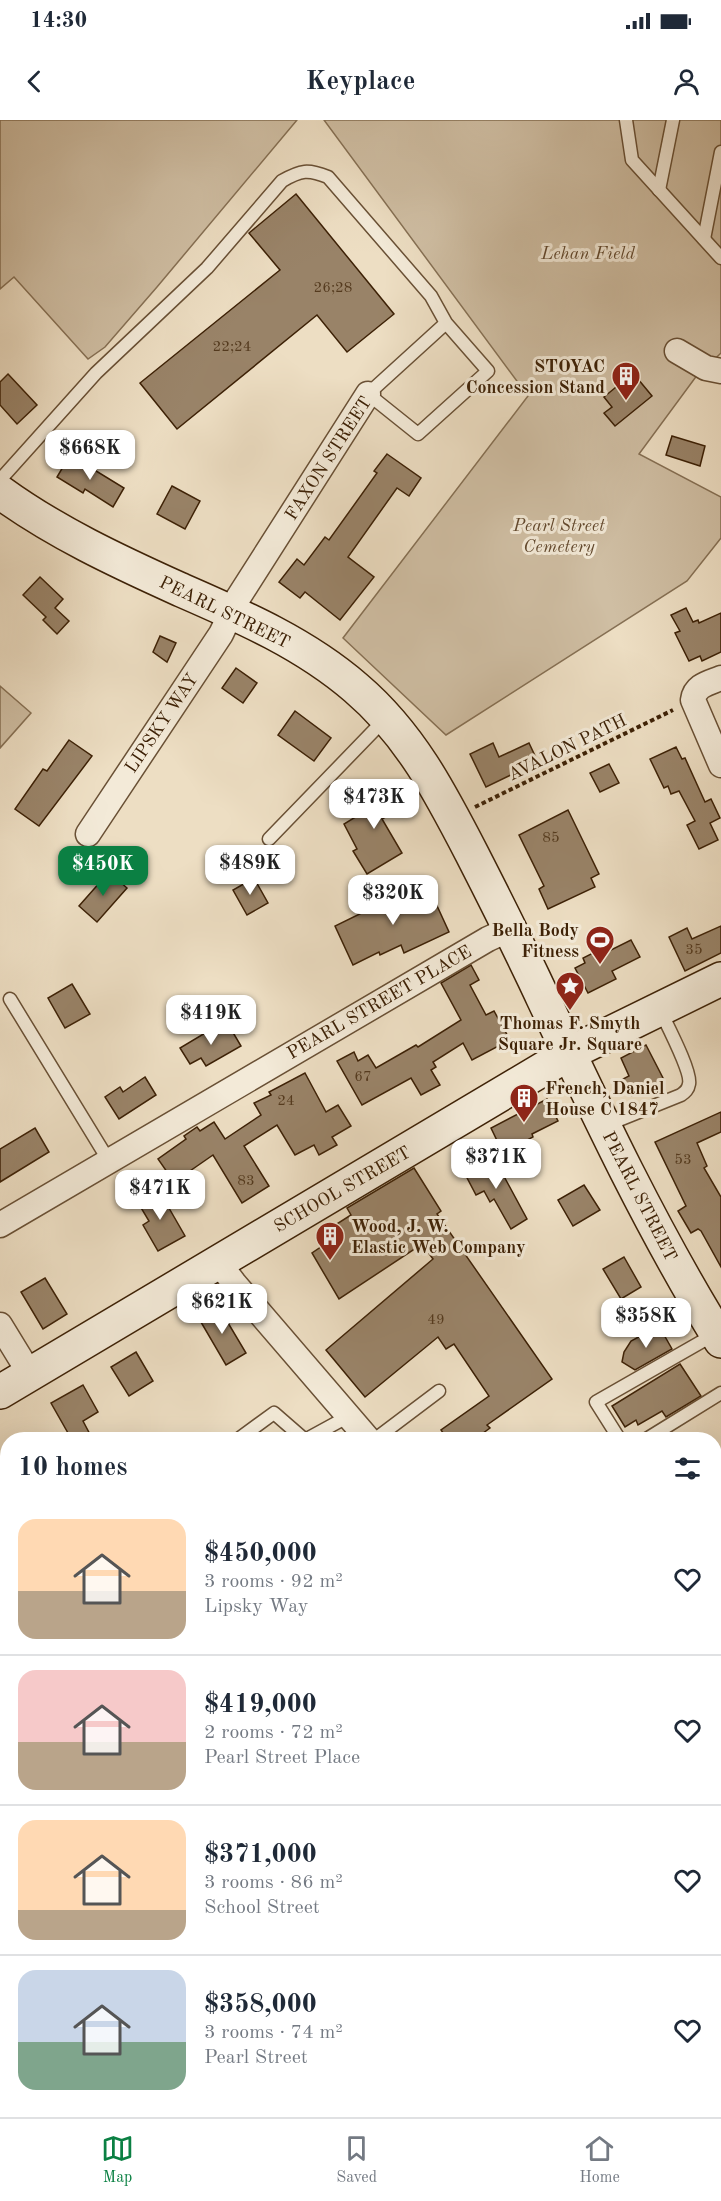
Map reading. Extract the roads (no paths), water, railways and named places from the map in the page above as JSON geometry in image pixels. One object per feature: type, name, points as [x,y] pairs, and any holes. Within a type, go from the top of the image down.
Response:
[{"type":"main road","name":"PEARL STREET","points":[[0,492],[50,526],[232,611],[285,639],[353,685],[387,717],[424,765],[453,818],[510,929],[652,1224],[719,1337]]},
{"type":"main road","name":"SCHOOL STREET","points":[[0,1392],[570,1053],[721,979]]},
{"type":"street","points":[[677,351],[706,368],[721,371]]},
{"type":"street","name":"FAXON STREET","points":[[232,611],[238,598],[368,394]]},
{"type":"street","name":"LIPSKY WAY","points":[[88,834],[221,634],[232,611]]},
{"type":"street","points":[[721,678],[699,687],[693,700],[721,765]]},
{"type":"street","name":"PEARL STREET PLACE","points":[[0,1225],[488,939],[510,929]]},
{"type":"street","points":[[218,1262],[362,1432]]},
{"type":"street","points":[[0,1325],[30,1374]]},
{"type":"lane","points":[[626,120],[632,160],[721,258]]},
{"type":"lane","points":[[659,190],[673,120]]},
{"type":"lane","points":[[704,239],[721,152]]},
{"type":"lane","points":[[0,480],[96,373],[207,268],[282,181],[295,174],[311,170],[328,177],[431,296],[446,322],[488,371],[418,434],[368,394]]},
{"type":"lane","name":"FAXON STREET","points":[[368,394],[446,322]]},
{"type":"lane","points":[[269,839],[387,717]]},
{"type":"lane","points":[[10,999],[109,1161]]},
{"type":"lane","points":[[604,1126],[681,1095],[687,1090],[689,1084],[687,1070],[659,1008]]},
{"type":"lane","points":[[615,1432],[596,1402],[719,1337]]},
{"type":"lane","points":[[385,1432],[439,1391]]},
{"type":"lane","points":[[658,1432],[721,1393]]},
{"type":"lane","points":[[248,1432],[273,1413],[296,1432]]},
{"type":"lane","points":[[320,1432],[349,1416]]},
{"type":"place","name":"STOYAC Concession Stand","points":[[626,402]]},
{"type":"place","name":"Bella Body Fitness","points":[[600,966]]},
{"type":"place","name":"Thomas F. Smyth Square Jr. Square","points":[[570,1012]]},
{"type":"place","name":"French, Daniel House C 1847","points":[[524,1124]]},
{"type":"place","name":"Wood, J. W. Elastic Web Company","points":[[330,1262]]},
{"type":"park label","name":"Lehan Field","points":[[588,253]]},
{"type":"park label","name":"Pearl Street Cemetery","points":[[559,535]]}]
